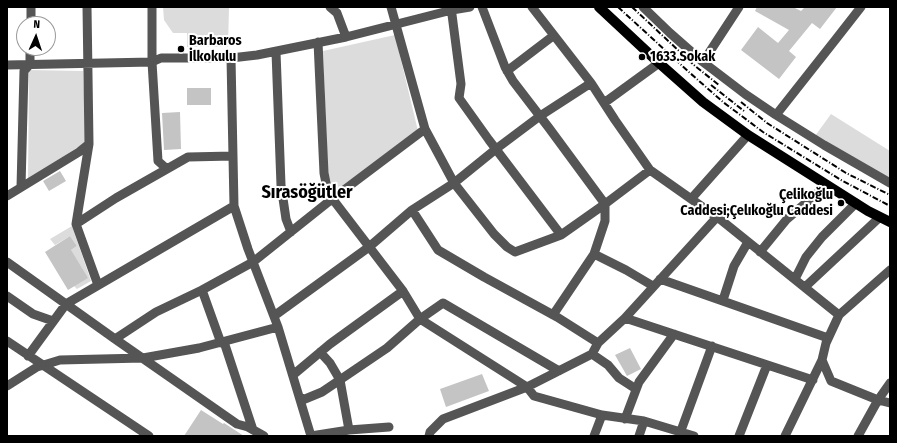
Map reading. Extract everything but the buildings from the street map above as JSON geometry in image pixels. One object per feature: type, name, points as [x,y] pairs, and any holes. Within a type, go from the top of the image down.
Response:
[{"type":"main road","points":[[599,7],[703,102],[748,135],[856,203],[890,222]]},
{"type":"street","points":[[87,7],[90,144],[76,224],[98,285]]},
{"type":"street","points":[[152,7],[152,62],[158,162],[167,169]]},
{"type":"street","points":[[330,7],[337,13],[346,37]]},
{"type":"street","points":[[391,7],[425,129],[454,183],[494,234],[507,247],[515,252],[561,235],[650,170]]},
{"type":"street","points":[[7,65],[152,62],[161,58],[231,58],[257,56],[346,37],[454,8],[470,7]]},
{"type":"street","points":[[482,7],[507,71],[513,81],[605,204],[605,221],[594,254],[554,315]]},
{"type":"street","points":[[532,7],[591,83],[650,170],[717,217],[839,315]]},
{"type":"street","points":[[643,7],[703,62],[776,115],[836,153],[890,184]]},
{"type":"street","points":[[703,62],[739,7]]},
{"type":"street","points":[[776,115],[861,7]]},
{"type":"street","points":[[454,8],[461,84],[460,98],[496,149],[561,235]]},
{"type":"street","points":[[507,71],[553,36]]},
{"type":"street","points":[[318,42],[324,173],[328,193],[403,291],[420,319],[527,387],[534,396],[602,416],[644,421],[679,434],[694,436]]},
{"type":"street","points":[[276,52],[281,185],[286,219],[291,232]]},
{"type":"street","points":[[21,187],[24,71],[30,64],[30,56]]},
{"type":"street","points":[[231,58],[234,206],[253,262],[278,327],[311,436],[349,430],[388,427]]},
{"type":"street","points":[[604,104],[659,63]]},
{"type":"street","points":[[274,316],[369,247],[412,210],[454,183],[540,116],[591,83]]},
{"type":"street","points":[[115,339],[156,312],[202,290],[253,262],[332,199],[425,129]]},
{"type":"street","points":[[691,199],[748,135]]},
{"type":"street","points":[[7,196],[90,144]]},
{"type":"street","points":[[76,224],[116,198],[188,157],[233,156]]},
{"type":"street","points":[[760,252],[787,220],[827,185]]},
{"type":"street","points":[[795,279],[806,257],[814,247],[856,203]]},
{"type":"street","points":[[28,356],[66,304],[234,206]]},
{"type":"street","points":[[412,210],[438,250],[554,315],[598,343]]},
{"type":"street","points":[[429,436],[430,432],[443,419],[527,387],[592,354],[598,343],[625,318],[717,217]]},
{"type":"street","points":[[805,287],[880,217]]},
{"type":"street","points":[[723,300],[734,266],[748,242]]},
{"type":"street","points":[[594,254],[653,286]]},
{"type":"street","points":[[7,262],[237,424],[264,436]]},
{"type":"street","points":[[785,436],[822,360],[826,343],[839,315],[890,270]]},
{"type":"street","points":[[660,279],[828,338]]},
{"type":"street","points":[[202,290],[223,343],[253,430]]},
{"type":"street","points":[[292,375],[320,352],[403,291]]},
{"type":"street","points":[[7,296],[33,314],[53,320]]},
{"type":"street","points":[[300,398],[305,399],[322,392],[386,348],[420,319],[443,303],[559,371]]},
{"type":"street","points":[[625,318],[813,380]]},
{"type":"street","points":[[7,386],[42,365],[60,360],[143,358],[223,343],[278,327]]},
{"type":"street","points":[[625,419],[639,382],[674,334]]},
{"type":"street","points":[[7,341],[149,436]]},
{"type":"street","points":[[679,434],[712,346]]},
{"type":"street","points":[[320,352],[330,363],[340,380],[349,430]]},
{"type":"street","points":[[592,354],[608,365],[619,378],[636,389]]},
{"type":"street","points":[[822,360],[831,381],[878,400],[890,403]]},
{"type":"street","points":[[740,436],[768,365]]},
{"type":"street","points":[[858,436],[878,400],[890,383]]},
{"type":"street","points":[[594,436],[602,416]]},
{"type":"street","points":[[639,436],[644,421]]},
{"type":"shaded area","points":[[163,7],[229,7],[228,47],[187,47],[187,33],[173,33],[164,20]]},
{"type":"shaded area","points":[[395,35],[418,131],[336,193],[331,190],[328,177],[323,51]]},
{"type":"shaded area","points":[[29,70],[83,71],[86,142],[28,179]]},
{"type":"shaded area","points":[[831,114],[890,151],[890,178],[815,136]]},
{"type":"shaded area","points":[[72,226],[91,281],[77,289],[74,286],[71,250],[77,246],[70,236],[55,245],[50,239]]},
{"type":"railway","points":[[618,7],[723,102],[763,132],[841,180],[890,206]]},
{"type":"railway","points":[[632,7],[695,66],[719,85]]},
{"type":"railway","points":[[711,85],[744,111]]},
{"type":"railway","points":[[741,102],[767,123],[846,173],[890,195]]},
{"type":"place","name":"Barbaros İlkokulu","points":[[181,49]]},
{"type":"place","name":"1633.Sokak","points":[[642,57]]},
{"type":"place","name":"Çelikoğlu Caddesi;Çelıkoğlu Caddesi","points":[[841,203]]},
{"type":"district","name":"Sırasöğütler","points":[[307,193]]}]
